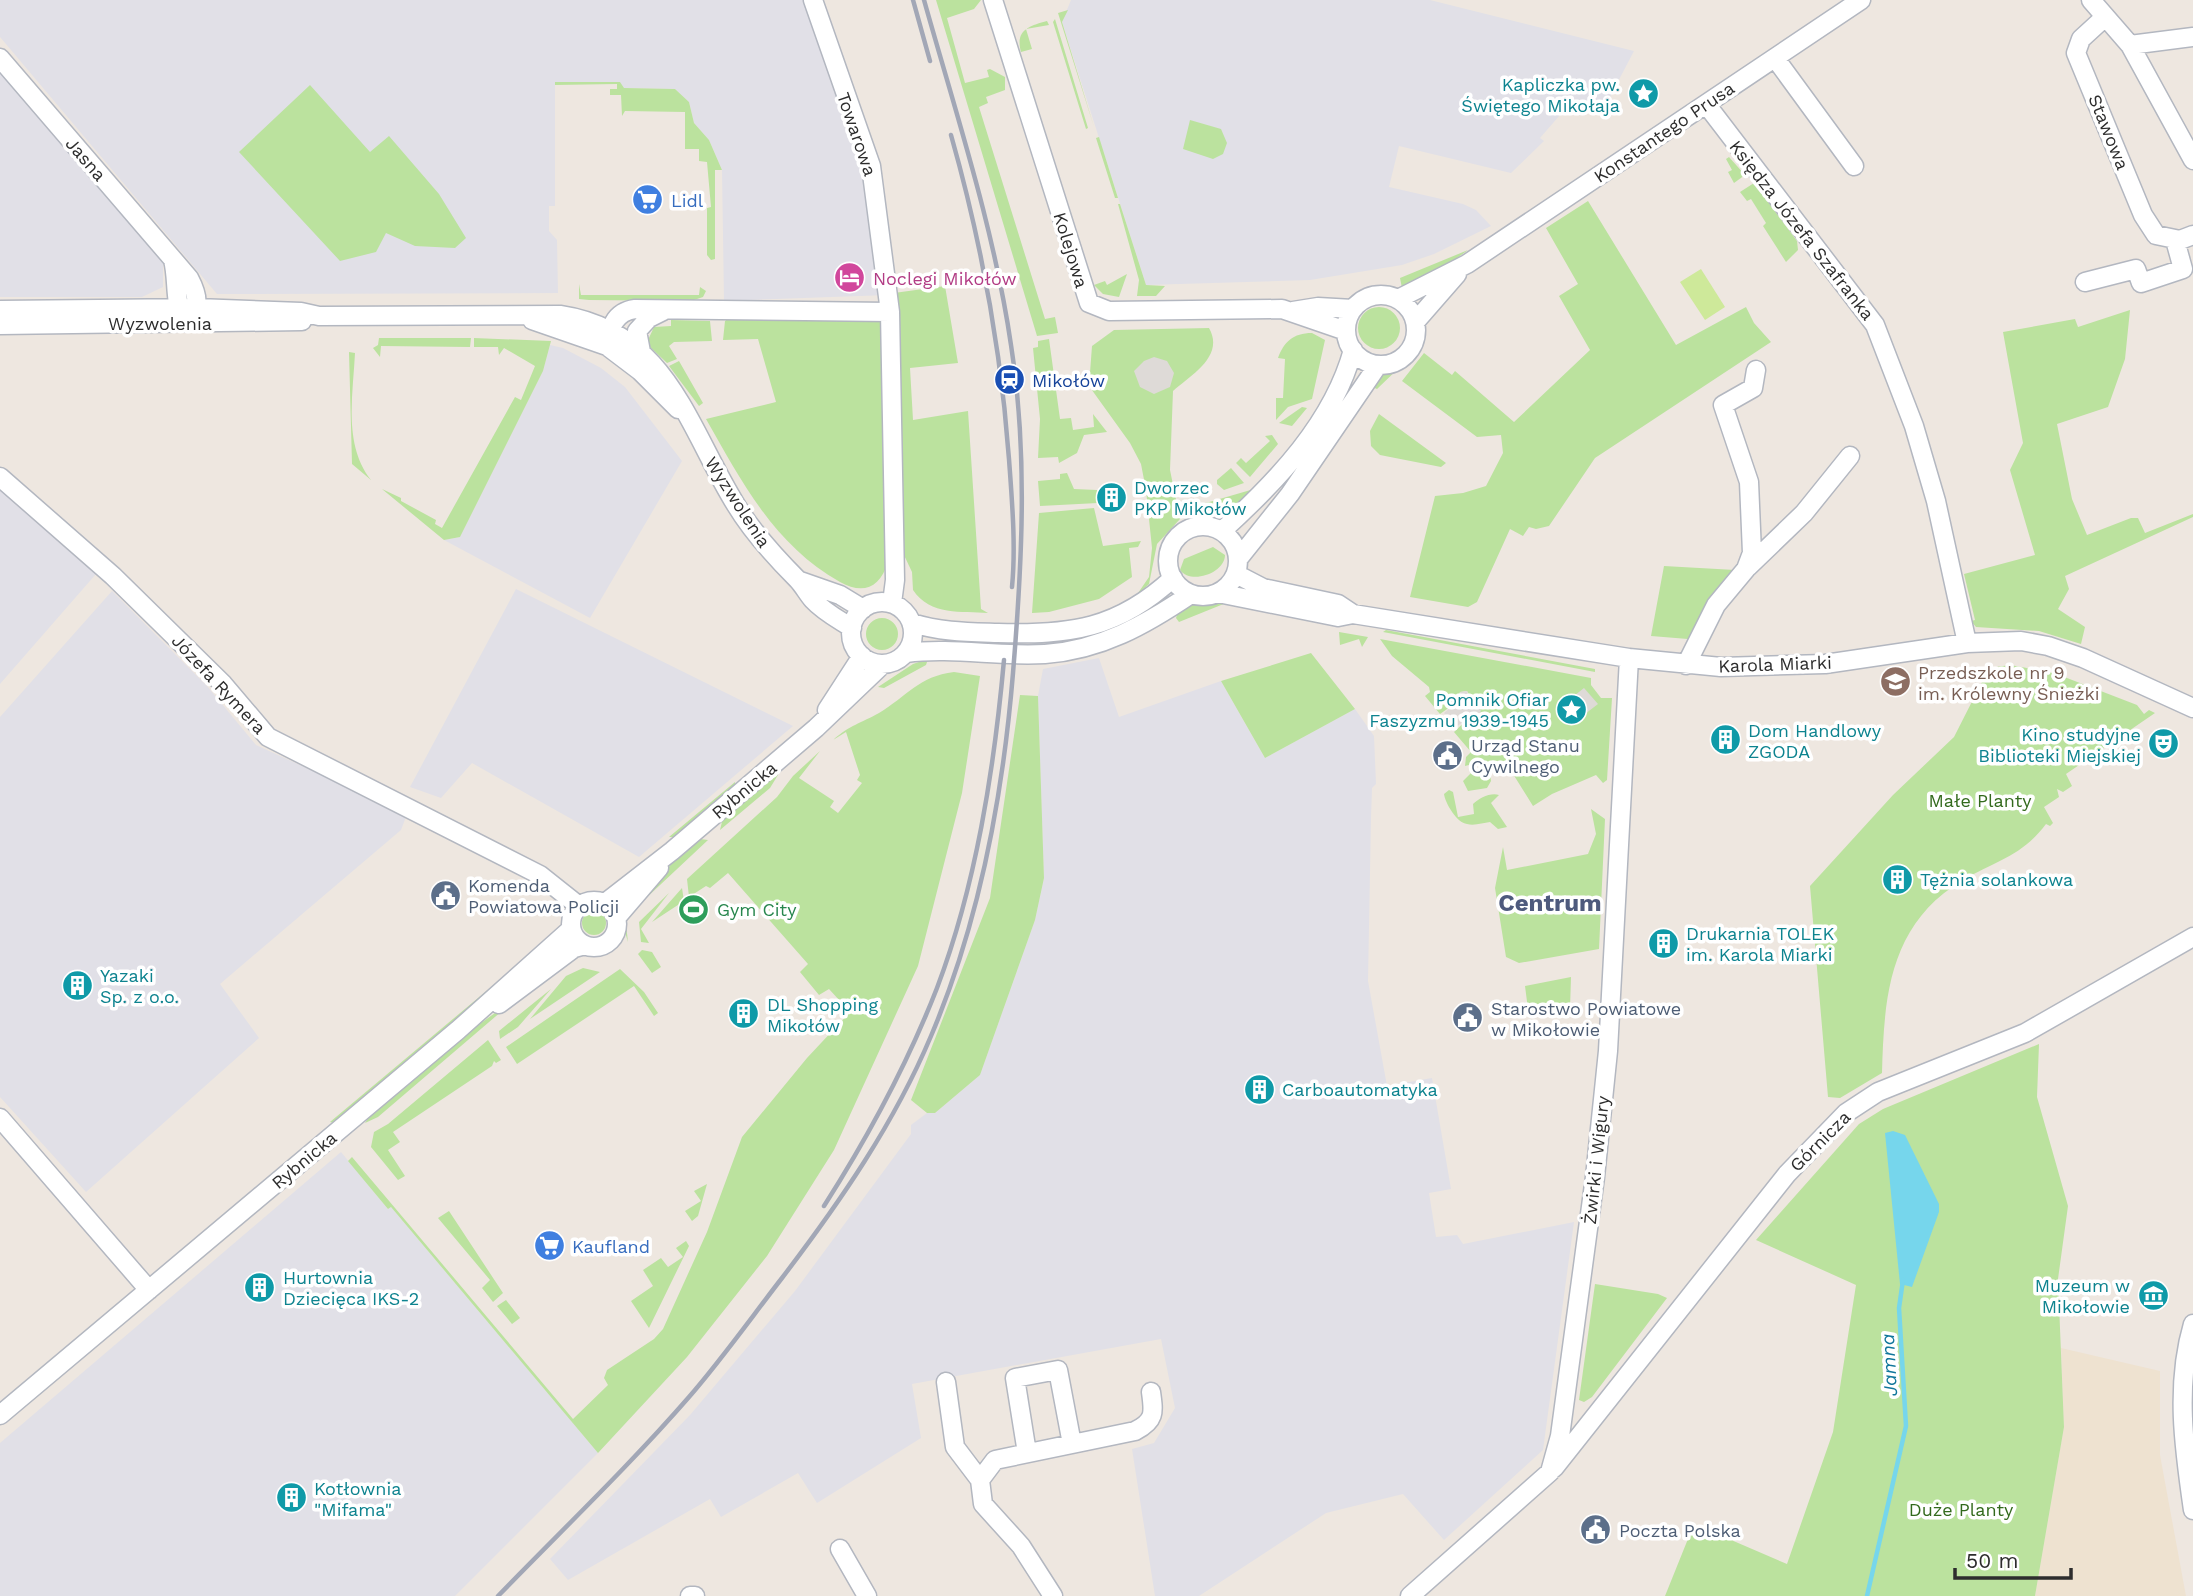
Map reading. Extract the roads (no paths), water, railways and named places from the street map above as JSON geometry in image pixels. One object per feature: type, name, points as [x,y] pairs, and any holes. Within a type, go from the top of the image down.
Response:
[{"type":"street","name":"Towarowa","points":[[813,0],[871,166],[890,312],[895,580],[892,603]]},
{"type":"street","name":"Kolejowa","points":[[993,0],[1089,303],[1109,311],[1293,311],[1318,307],[1353,309]]},
{"type":"street","name":"Konstantego Prusa","points":[[1398,299],[1467,264],[1861,0]]},
{"type":"street","points":[[2091,0],[2130,45],[2193,160]]},
{"type":"street","name":"Stawowa","points":[[2085,282],[2136,269],[2141,283],[2183,269],[2184,238],[2156,235],[2143,215],[2076,53],[2081,39],[2105,17]]},
{"type":"street","points":[[2130,45],[2193,37]]},
{"type":"street","name":"Jasna","points":[[0,58],[173,260],[187,313]]},
{"type":"street","points":[[1775,58],[1854,166]]},
{"type":"street","name":"Księdza Józefa Szafranka","points":[[1706,104],[1875,324],[1914,426],[1936,501],[1967,643]]},
{"type":"street","name":"Konstantego Prusa","points":[[1416,321],[1467,264]]},
{"type":"street","points":[[1376,295],[1398,299],[1406,304],[1416,321],[1417,332],[1408,353],[1400,360],[1378,365],[1360,358],[1353,350],[1346,331],[1353,309],[1376,295]]},
{"type":"street","name":"Wyzwolenia","points":[[0,310],[187,313],[266,323],[302,321],[319,316],[572,317],[608,339],[641,352],[677,393],[686,416],[737,506],[769,552],[800,581],[814,601],[852,628]]},
{"type":"street","points":[[608,339],[614,321],[628,310],[890,312]]},
{"type":"street","points":[[641,352],[636,337],[640,325],[663,311]]},
{"type":"street","name":"Kolejowa","points":[[1293,311],[1346,331]]},
{"type":"street","name":"Wyzwolenia","points":[[0,326],[187,313]]},
{"type":"street","name":"Wyzwolenia","points":[[608,339],[686,416]]},
{"type":"street","points":[[1222,531],[1264,491],[1326,414],[1342,388],[1353,350]]},
{"type":"street","points":[[1238,566],[1231,538],[1222,531],[1202,525],[1183,532],[1171,548],[1168,558],[1173,578],[1191,594],[1200,596],[1218,593],[1238,566],[1290,494],[1378,365]]},
{"type":"street","points":[[1746,569],[1752,553],[1749,482],[1723,405],[1753,388],[1756,370]]},
{"type":"street","points":[[1686,666],[1716,605],[1746,569],[1804,513],[1850,456]]},
{"type":"street","name":"Józefa Rymera","points":[[0,477],[113,576],[223,684],[268,737],[540,875],[579,906]]},
{"type":"street","name":"Karola Miarki","points":[[1238,566],[1263,587],[1338,604],[1353,614]]},
{"type":"street","points":[[912,623],[952,632],[1044,634],[1076,630],[1110,621],[1135,609],[1173,578]]},
{"type":"street","name":"Wyzwolenia","points":[[800,581],[840,596],[863,609]]},
{"type":"street","name":"Karola Miarki","points":[[1218,593],[1326,615],[1353,614],[1686,666],[1755,669],[1813,665],[1967,643],[2021,641],[2048,646],[2093,662],[2191,708]]},
{"type":"street","points":[[906,653],[947,649],[1043,654],[1070,650],[1117,638],[1191,594]]},
{"type":"street","points":[[892,603],[908,615],[912,623],[912,644],[899,660],[882,664],[862,656],[855,648],[852,628],[863,609],[872,604],[892,603]]},
{"type":"street","name":"Rybnicka","points":[[816,728],[862,656]]},
{"type":"street","name":"Żwirki i Wigury","points":[[1550,1472],[1566,1401],[1606,1062],[1629,658]]},
{"type":"street","name":"Rybnicka","points":[[611,910],[672,851],[816,728],[882,664]]},
{"type":"street","points":[[592,900],[611,910],[617,929],[608,943],[598,947],[585,946],[577,939],[572,929],[572,916],[579,906],[592,900]]},
{"type":"street","name":"Rybnicka","points":[[0,1415],[458,1030],[572,929]]},
{"type":"street","name":"Górnicza","points":[[1550,1472],[1787,1174],[1846,1114],[1878,1092],[2025,1033],[2193,937]]},
{"type":"street","name":"Rybnicka","points":[[458,1030],[522,989],[574,948],[585,946]]},
{"type":"street","points":[[0,1118],[149,1290]]},
{"type":"street","points":[[2193,1324],[2184,1354],[2182,1420],[2193,1510]]},
{"type":"street","points":[[1027,1453],[1014,1378],[1058,1370],[1072,1444]]},
{"type":"street","points":[[946,1382],[955,1447],[980,1480],[983,1504],[1021,1546],[1053,1596]]},
{"type":"street","points":[[980,1480],[995,1460],[1135,1432],[1149,1424],[1154,1414],[1151,1392]]},
{"type":"street","points":[[1410,1596],[1550,1472]]},
{"type":"street","points":[[840,1549],[867,1596]]},
{"type":"water","points":[[1893,1131],[1905,1135],[1939,1204],[1939,1212],[1912,1287],[1900,1284],[1885,1133]]},
{"type":"waterway","name":"Jamna","points":[[1867,1596],[1906,1426],[1899,1308],[1903,1280]]},
{"type":"railway","points":[[913,0],[930,61]]},
{"type":"railway","points":[[498,1596],[619,1473],[689,1397],[825,1220],[883,1131],[916,1069],[963,949],[986,858],[1009,719],[1021,550],[1020,427],[1011,345],[995,258],[924,0]]},
{"type":"railway","points":[[951,135],[972,215],[1001,377],[1012,507],[1012,587]]},
{"type":"railway","points":[[824,1206],[900,1073],[951,949],[973,868],[989,785],[1004,660]]},
{"type":"place","name":"Kapliczka pw. Świętego Mikołaja","points":[[1643,94]]},
{"type":"place","name":"Lidl","points":[[648,200]]},
{"type":"place","name":"Noclegi Mikołów","points":[[850,278]]},
{"type":"place","name":"Mikołów","points":[[1009,380]]},
{"type":"place","name":"Dworzec PKP Mikołów","points":[[1111,497]]},
{"type":"place","name":"Przedszkole nr 9 im. Królewny Śnieżki","points":[[1895,682]]},
{"type":"place","name":"Pomnik Ofiar Faszyzmu 1939-1945","points":[[1572,709]]},
{"type":"place","name":"Dom Handlowy ZGODA","points":[[1725,740]]},
{"type":"place","name":"Kino studyjne Biblioteki Miejskiej","points":[[2164,744]]},
{"type":"place","name":"Urząd Stanu Cywilnego","points":[[1448,755]]},
{"type":"place","name":"Tężnia solankowa","points":[[1897,879]]},
{"type":"place","name":"Komenda Powiatowa Policji","points":[[445,895]]},
{"type":"place","name":"Gym City","points":[[694,909]]},
{"type":"place","name":"Drukarnia TOLEK im. Karola Miarki","points":[[1663,943]]},
{"type":"place","name":"Yazaki Sp. z o.o.","points":[[77,985]]},
{"type":"place","name":"DL Shopping Mikołów","points":[[744,1014]]},
{"type":"place","name":"Starostwo Powiatowe w Mikołowie","points":[[1468,1018]]},
{"type":"place","name":"Carboautomatyka","points":[[1259,1089]]},
{"type":"place","name":"Kaufland","points":[[549,1246]]},
{"type":"place","name":"Hurtownia Dziecięca IKS-2","points":[[260,1287]]},
{"type":"place","name":"Muzeum w Mikołowie","points":[[2153,1295]]},
{"type":"place","name":"Kotłownia \"Mifama\"","points":[[291,1498]]},
{"type":"place","name":"Poczta Polska","points":[[1596,1530]]},
{"type":"district","name":"Centrum","points":[[1550,903]]},
{"type":"park label","name":"Małe Planty","points":[[1980,800]]},
{"type":"park label","name":"Duże Planty","points":[[1961,1509]]}]
